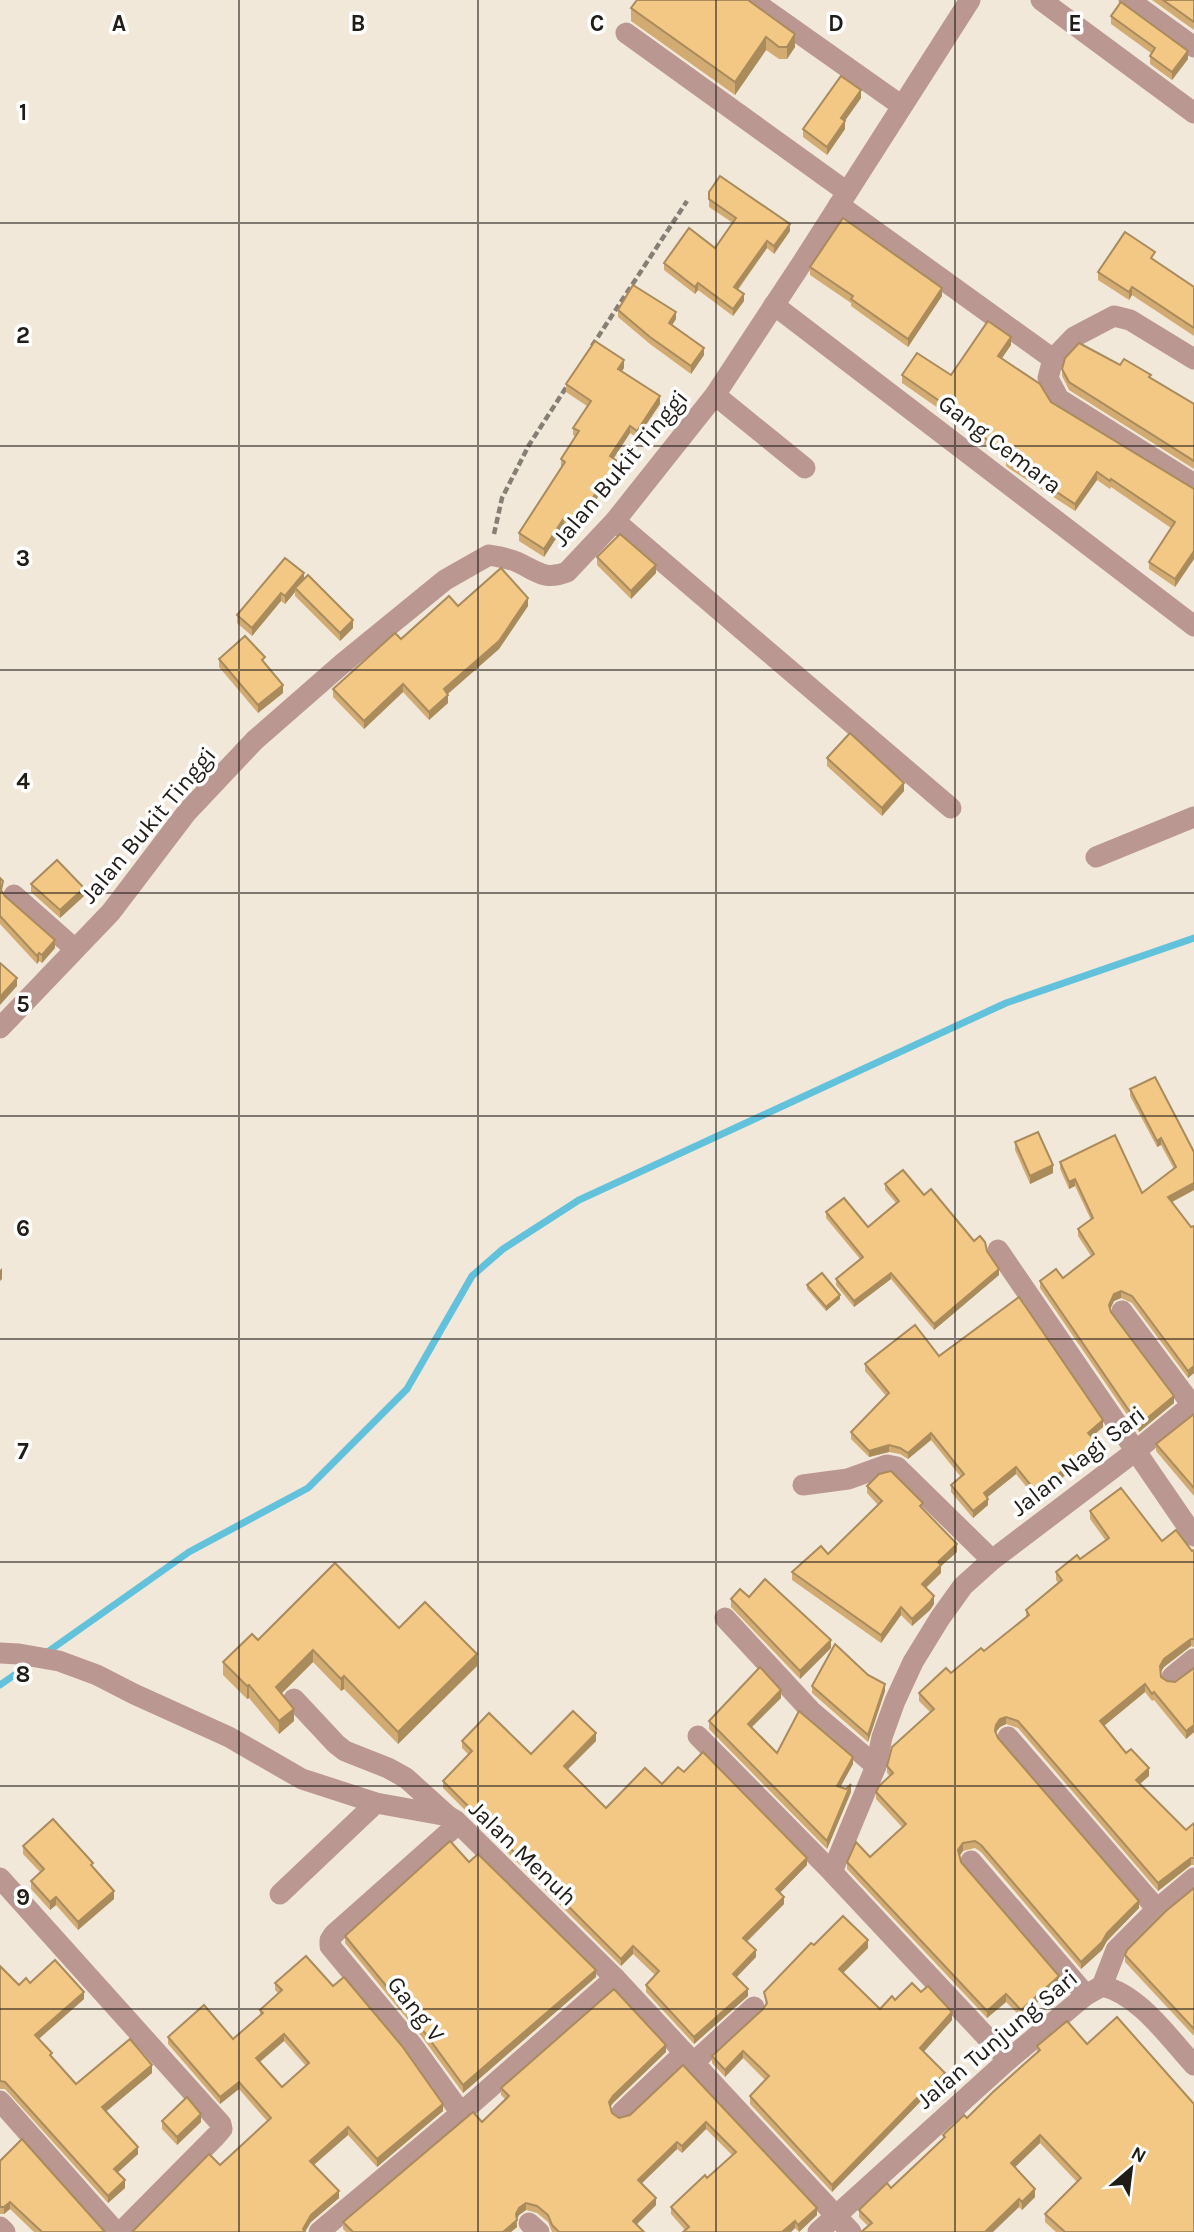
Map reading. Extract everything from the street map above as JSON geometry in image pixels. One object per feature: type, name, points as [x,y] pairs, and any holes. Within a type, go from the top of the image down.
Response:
[{"type":"street","name":"Jalan Bukit Tinggi","points":[[0,1028],[117,904],[187,812],[255,740],[445,580],[489,555],[516,561],[548,576],[567,572],[615,521],[715,395],[970,0]]},
{"type":"street","points":[[1041,0],[1194,113]]},
{"type":"street","points":[[1129,0],[1194,47]]},
{"type":"street","points":[[756,3],[902,106]]},
{"type":"street","points":[[626,33],[1053,359]]},
{"type":"street","name":"Gang Cemara","points":[[774,305],[1194,626]]},
{"type":"street","points":[[1194,359],[1130,320],[1114,316],[1074,337],[1053,359],[1048,378],[1059,399],[1194,484]]},
{"type":"street","points":[[715,395],[806,468]]},
{"type":"street","points":[[615,521],[951,808]]},
{"type":"street","points":[[1096,857],[1194,817]]},
{"type":"street","points":[[14,895],[75,949]]},
{"type":"street","points":[[998,1250],[1194,1536]]},
{"type":"street","points":[[1122,1311],[1193,1404]]},
{"type":"street","name":"Jalan Nagi Sari","points":[[832,1872],[876,1766],[882,1737],[913,1662],[964,1586],[992,1560],[1193,1404]]},
{"type":"street","points":[[803,1485],[848,1479],[887,1465],[897,1467],[992,1560]]},
{"type":"street","points":[[725,1618],[811,1711],[876,1766]]},
{"type":"street","name":"Jalan Menuh","points":[[0,1653],[59,1661],[97,1675],[229,1737],[302,1779],[376,1803],[453,1820],[615,1978],[851,2232]]},
{"type":"street","points":[[1172,1677],[1194,1660]]},
{"type":"street","points":[[294,1699],[345,1751],[406,1778],[453,1820]]},
{"type":"street","points":[[698,1736],[832,1872],[1008,2060]]},
{"type":"street","points":[[1008,1737],[1157,1909]]},
{"type":"street","points":[[280,1894],[376,1803]]},
{"type":"street","name":"Gang V","points":[[453,1820],[334,1934],[330,1946],[412,2045],[461,2113]]},
{"type":"street","points":[[971,1861],[1094,1990],[1116,1950],[1157,1909],[1194,1878]]},
{"type":"street","points":[[0,1878],[221,2124],[222,2129],[119,2232],[0,2101]]},
{"type":"street","points":[[319,2232],[461,2113],[615,1978]]},
{"type":"street","name":"Jalan Tunjung Sari","points":[[818,2232],[1008,2060],[1094,1990],[1114,1989],[1126,1996],[1144,2011],[1194,2065]]},
{"type":"street","points":[[622,2112],[754,2007]]},
{"type":"street","points":[[0,2227],[5,2232]]},
{"type":"path","points":[[588,352],[687,201]]},
{"type":"path","points":[[489,555],[502,498],[529,445],[573,375]]},
{"type":"building","points":[[637,0],[748,0],[795,34],[787,47],[779,47],[766,37],[735,82],[631,8]]},
{"type":"building","points":[[1163,0],[1194,0],[1194,22]]},
{"type":"building","points":[[1121,2],[1188,51],[1172,72],[1150,56],[1155,48],[1111,16]]},
{"type":"building","points":[[841,76],[861,90],[841,118],[845,121],[827,147],[803,129]]},
{"type":"building","points":[[720,176],[790,224],[774,246],[767,241],[734,287],[744,294],[733,309],[698,283],[695,287],[664,263],[689,228],[715,248],[736,218],[709,199],[709,192]]},
{"type":"building","points":[[843,218],[942,288],[908,339],[810,267]]},
{"type":"building","points":[[1125,232],[1155,252],[1151,258],[1194,287],[1194,328],[1132,287],[1129,292],[1098,272]]},
{"type":"building","points":[[633,285],[676,312],[669,323],[704,348],[691,366],[618,310]]},
{"type":"building","points":[[988,321],[1011,337],[998,356],[1040,384],[1051,402],[1194,489],[1194,551],[1175,579],[1149,562],[1175,522],[1097,472],[1075,504],[1010,461],[1006,458],[1009,454],[974,431],[977,427],[902,375],[917,353],[951,375]]},
{"type":"building","points":[[595,341],[624,360],[618,369],[660,396],[637,431],[630,426],[610,456],[617,461],[576,526],[564,518],[544,549],[519,533],[565,462],[561,459],[579,431],[573,428],[591,401],[566,384]]},
{"type":"building","points":[[1079,343],[1120,365],[1124,359],[1194,404],[1194,461],[1069,382],[1062,369],[1065,358]]},
{"type":"building","points":[[620,534],[656,565],[631,591],[597,557]]},
{"type":"building","points":[[285,558],[304,573],[285,596],[281,593],[252,628],[237,615]]},
{"type":"building","points":[[501,568],[528,598],[499,641],[444,689],[448,695],[429,712],[403,684],[364,721],[333,689],[395,633],[401,639],[449,596],[458,606]]},
{"type":"building","points":[[308,575],[353,620],[340,633],[295,588]]},
{"type":"building","points":[[245,636],[265,657],[262,660],[283,685],[258,705],[219,659]]},
{"type":"building","points":[[850,733],[904,783],[882,808],[827,758]]},
{"type":"building","points":[[57,860],[84,888],[60,910],[31,884]]},
{"type":"building","points":[[0,878],[3,881],[1,890],[5,896],[55,940],[42,955],[39,953],[37,956],[0,916]]},
{"type":"building","points":[[0,963],[17,978],[0,997]]},
{"type":"building","points":[[1155,1077],[1194,1152],[1194,1183],[1168,1197],[1191,1227],[1194,1226],[1194,1366],[1188,1371],[1132,1296],[1121,1291],[1114,1294],[1109,1305],[1111,1312],[1174,1396],[1139,1425],[1040,1281],[1056,1269],[1063,1278],[1094,1254],[1078,1229],[1093,1218],[1075,1179],[1069,1182],[1060,1162],[1115,1135],[1142,1193],[1176,1167],[1161,1138],[1157,1141],[1130,1089]]},
{"type":"building","points":[[1038,1132],[1053,1165],[1030,1176],[1015,1142]]},
{"type":"building","points":[[903,1170],[924,1195],[931,1189],[974,1241],[980,1236],[999,1269],[934,1324],[891,1273],[854,1301],[836,1279],[863,1257],[826,1212],[844,1198],[868,1227],[899,1201],[885,1184]]},
{"type":"building","points":[[822,1273],[840,1295],[826,1307],[807,1285]]},
{"type":"building","points":[[1019,1297],[1103,1420],[1088,1433],[1096,1441],[1037,1493],[1016,1467],[984,1493],[988,1499],[973,1511],[951,1485],[964,1474],[931,1433],[908,1453],[889,1445],[869,1451],[851,1432],[889,1393],[865,1364],[915,1325],[939,1356]]},
{"type":"building","points":[[1194,1414],[1194,1488],[1156,1444]]},
{"type":"building","points":[[891,1471],[923,1503],[920,1506],[957,1544],[938,1562],[941,1565],[922,1584],[934,1596],[930,1602],[912,1619],[901,1607],[881,1635],[792,1572],[821,1546],[828,1554],[882,1501],[867,1486],[879,1474]]},
{"type":"building","points":[[1121,1488],[1162,1541],[1176,1530],[1192,1551],[1194,1550],[1194,1639],[1164,1659],[1160,1666],[1161,1677],[1175,1682],[1194,1668],[1194,1725],[1186,1731],[1145,1684],[1100,1721],[1126,1753],[1131,1749],[1149,1768],[1136,1780],[1186,1830],[1194,1823],[1194,1858],[1158,1883],[1018,1721],[1006,1717],[1000,1719],[995,1731],[998,1738],[1139,1901],[1081,1962],[981,1845],[975,1841],[963,1843],[958,1850],[961,1862],[1059,1976],[1021,2010],[1006,1994],[987,2011],[847,1862],[856,1842],[870,1857],[906,1824],[876,1792],[893,1773],[887,1766],[892,1747],[934,1709],[919,1693],[946,1668],[951,1673],[981,1648],[984,1651],[1029,1615],[1026,1610],[1062,1580],[1056,1572],[1077,1555],[1080,1559],[1109,1538],[1090,1511]]},
{"type":"building","points":[[335,1563],[399,1628],[425,1602],[477,1654],[398,1732],[344,1676],[341,1679],[313,1650],[276,1687],[294,1709],[279,1721],[249,1685],[223,1662],[252,1634],[258,1640]]},
{"type":"building","points":[[765,1579],[831,1640],[800,1671],[731,1599],[740,1589],[749,1597]]},
{"type":"building","points":[[835,1644],[868,1675],[885,1684],[868,1735],[812,1686]]},
{"type":"building","points":[[760,1667],[781,1690],[748,1724],[777,1753],[799,1711],[853,1757],[837,1786],[846,1789],[851,1784],[827,1841],[709,1721]]},
{"type":"building","points":[[573,1711],[596,1733],[564,1766],[606,1808],[645,1768],[662,1784],[678,1767],[684,1772],[703,1752],[807,1858],[776,1889],[784,1897],[743,1938],[756,1950],[733,1974],[748,1989],[694,2037],[646,1985],[659,1971],[633,1946],[621,1959],[443,1781],[472,1751],[462,1741],[489,1713],[531,1754]]},
{"type":"building","points":[[53,1819],[114,1891],[78,1922],[56,1897],[50,1902],[31,1881],[44,1869],[23,1846]]},
{"type":"building","points":[[450,1841],[469,1862],[478,1854],[596,1970],[463,2085],[422,2029],[345,1936]]},
{"type":"building","points":[[1194,1888],[1194,2029],[1125,1955],[1166,1911]]},
{"type":"building","points":[[843,1916],[868,1940],[839,1969],[880,2009],[892,1996],[895,2000],[912,1983],[921,1992],[928,1986],[952,2012],[920,2048],[945,2073],[832,2185],[750,2096],[769,2076],[743,2051],[725,2070],[712,2056],[763,2009],[767,2003],[764,1992],[811,1943],[814,1945]]},
{"type":"building","points":[[306,1956],[333,1986],[344,1977],[402,2046],[443,2104],[377,2159],[348,2127],[310,2161],[339,2191],[311,2215],[303,2229],[305,2232],[132,2232],[209,2154],[220,2165],[271,2118],[239,2082],[220,2097],[168,2037],[204,2005],[233,2039],[263,2013],[260,2010],[282,1990],[275,1983]],"holes":[[[284,2034],[309,2063],[282,2087],[256,2058]]]},
{"type":"building","points":[[55,1960],[84,1992],[35,2035],[76,2084],[130,2039],[152,2065],[102,2107],[138,2147],[114,2169],[125,2180],[108,2196],[5,2082],[0,2081],[0,1966],[19,1985],[26,1978],[30,1983]]},
{"type":"building","points":[[614,1989],[666,2045],[613,2096],[609,2102],[612,2113],[619,2118],[630,2115],[683,2065],[817,2208],[798,2225],[795,2221],[782,2232],[683,2232],[689,2227],[671,2207],[705,2175],[707,2178],[736,2152],[706,2122],[682,2146],[677,2142],[638,2180],[656,2198],[633,2221],[644,2232],[559,2232],[548,2215],[537,2206],[526,2203],[519,2208],[517,2220],[503,2232],[353,2232],[343,2222],[473,2112],[482,2122],[509,2096],[501,2088]]},
{"type":"building","points":[[1117,2017],[1194,2104],[1194,2232],[1065,2232],[1045,2214],[1081,2178],[1040,2135],[1011,2163],[1035,2189],[1022,2202],[1019,2199],[985,2232],[861,2232],[872,2223],[859,2210],[887,2183],[891,2188],[945,2137],[943,2135],[964,2115],[967,2118],[1040,2050],[1037,2046],[1067,2021],[1087,2044]]},
{"type":"building","points":[[187,2097],[201,2114],[177,2137],[162,2121]]},
{"type":"building","points":[[22,2139],[105,2232],[42,2232],[10,2202],[0,2207],[0,2161]]},
{"type":"waterway","points":[[46,1653],[189,1552],[308,1488],[407,1389],[472,1276],[503,1249],[579,1200],[1006,1003],[1194,938]]},
{"type":"waterway","points":[[0,1685],[33,1662]]}]
